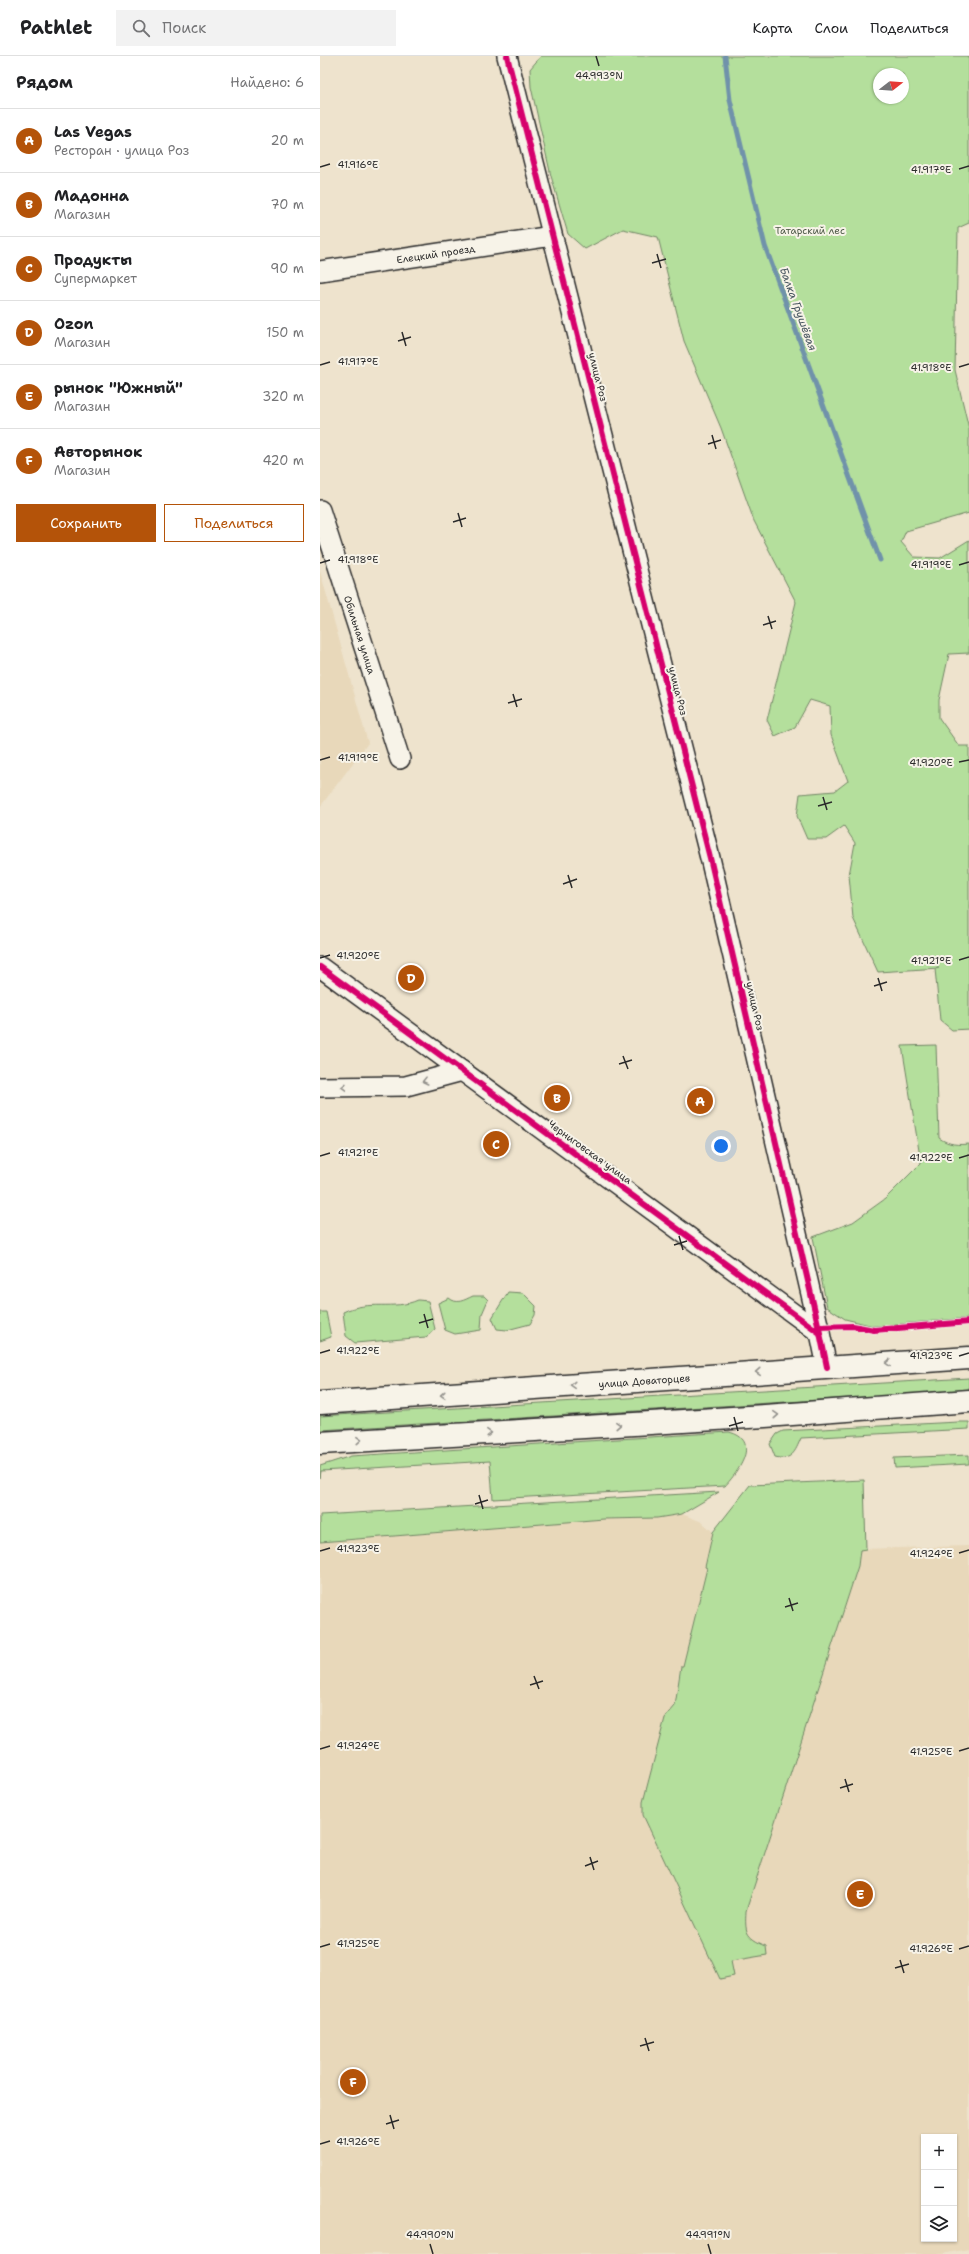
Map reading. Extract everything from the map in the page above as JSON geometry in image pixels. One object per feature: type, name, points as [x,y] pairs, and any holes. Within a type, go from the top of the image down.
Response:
[{"type":"main road","name":"улица Доваторцев","points":[[320,1403],[969,1358]]},
{"type":"main road","points":[[320,1443],[969,1402]]},
{"type":"street","name":"улица Роз","points":[[508,56],[552,236],[712,862],[820,1333]]},
{"type":"street","name":"Елецкий проезд","points":[[320,271],[552,236]]},
{"type":"street","name":"Обильная улица","points":[[320,510],[400,759]]},
{"type":"street","name":"Черниговская улица","points":[[320,967],[820,1333]]},
{"type":"street","points":[[320,1087],[406,1086],[462,1071]]},
{"type":"street","points":[[820,1333],[827,1367]]},
{"type":"shaded area","points":[[320,571],[368,743],[320,807]]},
{"type":"shaded area","points":[[682,1514],[702,1522],[713,1532],[705,1567],[707,1568],[683,1666],[679,1673],[675,1706],[665,1719],[643,1802],[643,1815],[731,1961],[766,1946],[752,1940],[745,1930],[746,1911],[858,1566],[860,1549],[969,1546],[969,2249],[942,2254],[320,2254],[320,1542],[604,1519],[657,1518]]},
{"type":"green space","name":"Татарский лес","points":[[541,56],[969,56],[969,223],[958,228],[955,370],[969,429],[969,513],[906,531],[901,542],[914,557],[940,558],[969,540],[969,653],[949,654],[939,700],[939,718],[959,746],[969,746],[969,1029],[952,1030],[940,1020],[935,969],[939,968],[878,972],[853,918],[849,875],[855,843],[844,826],[826,839],[807,839],[797,816],[800,794],[835,791],[848,781],[831,735],[830,706],[810,700],[795,727],[775,736],[767,720],[796,602],[754,521],[721,428],[684,341],[658,237],[623,229],[585,249],[568,234],[551,176],[531,87],[530,69]]},
{"type":"green space","points":[[936,1045],[939,1138],[954,1144],[969,1144],[969,1318],[874,1326],[845,1319],[827,1307],[813,1237],[853,1222],[885,1199],[921,1163],[902,1046]]},
{"type":"green space","points":[[508,1292],[523,1293],[536,1306],[535,1315],[530,1324],[507,1330],[497,1329],[492,1318]]},
{"type":"green space","points":[[473,1296],[484,1296],[488,1300],[482,1314],[481,1330],[455,1334],[445,1330],[438,1303],[449,1298],[458,1301]]},
{"type":"green space","points":[[418,1300],[428,1301],[435,1329],[426,1337],[355,1343],[346,1336],[343,1312],[363,1306],[400,1305]]},
{"type":"green space","points":[[320,1312],[326,1312],[331,1337],[320,1341]]},
{"type":"green space","points":[[969,1378],[969,1391],[320,1430],[320,1416]]},
{"type":"green space","points":[[969,1422],[969,1429],[801,1438],[795,1451],[785,1458],[775,1457],[770,1444],[777,1434],[783,1431]]},
{"type":"green space","points":[[729,1432],[739,1436],[744,1442],[746,1449],[741,1465],[725,1486],[493,1499],[490,1461],[321,1471],[320,1478],[320,1466],[351,1456]]},
{"type":"green space","points":[[969,1455],[969,1464],[895,1468],[894,1458]]},
{"type":"green space","points":[[864,1480],[866,1549],[860,1550],[858,1566],[746,1911],[746,1929],[750,1937],[766,1946],[767,1955],[731,1961],[734,1976],[720,1979],[643,1815],[643,1802],[665,1718],[675,1706],[681,1666],[683,1666],[707,1568],[705,1567],[713,1532],[750,1485]]},
{"type":"green space","points":[[719,1492],[682,1514],[657,1518],[604,1519],[320,1542],[320,1515]]},
{"type":"waterway","name":"Балка Грушёвая","points":[[725,56],[730,100],[765,246],[880,560]]},
{"type":"cycle path","points":[[507,56],[711,862],[820,1333]]},
{"type":"cycle path","points":[[320,967],[820,1333],[827,1367]]},
{"type":"cycle path","points":[[818,1327],[853,1326],[874,1330],[969,1322]]},
{"type":"place","name":"Ozon","points":[[411,978]]},
{"type":"place","name":"Мадонна","points":[[557,1098]]},
{"type":"place","name":"Las Vegas","points":[[700,1101]]},
{"type":"place","name":"Продукты","points":[[496,1144]]},
{"type":"place","name":"рынок \"Южный\"","points":[[860,1894]]},
{"type":"place","name":"Авторынок","points":[[353,2082]]}]
